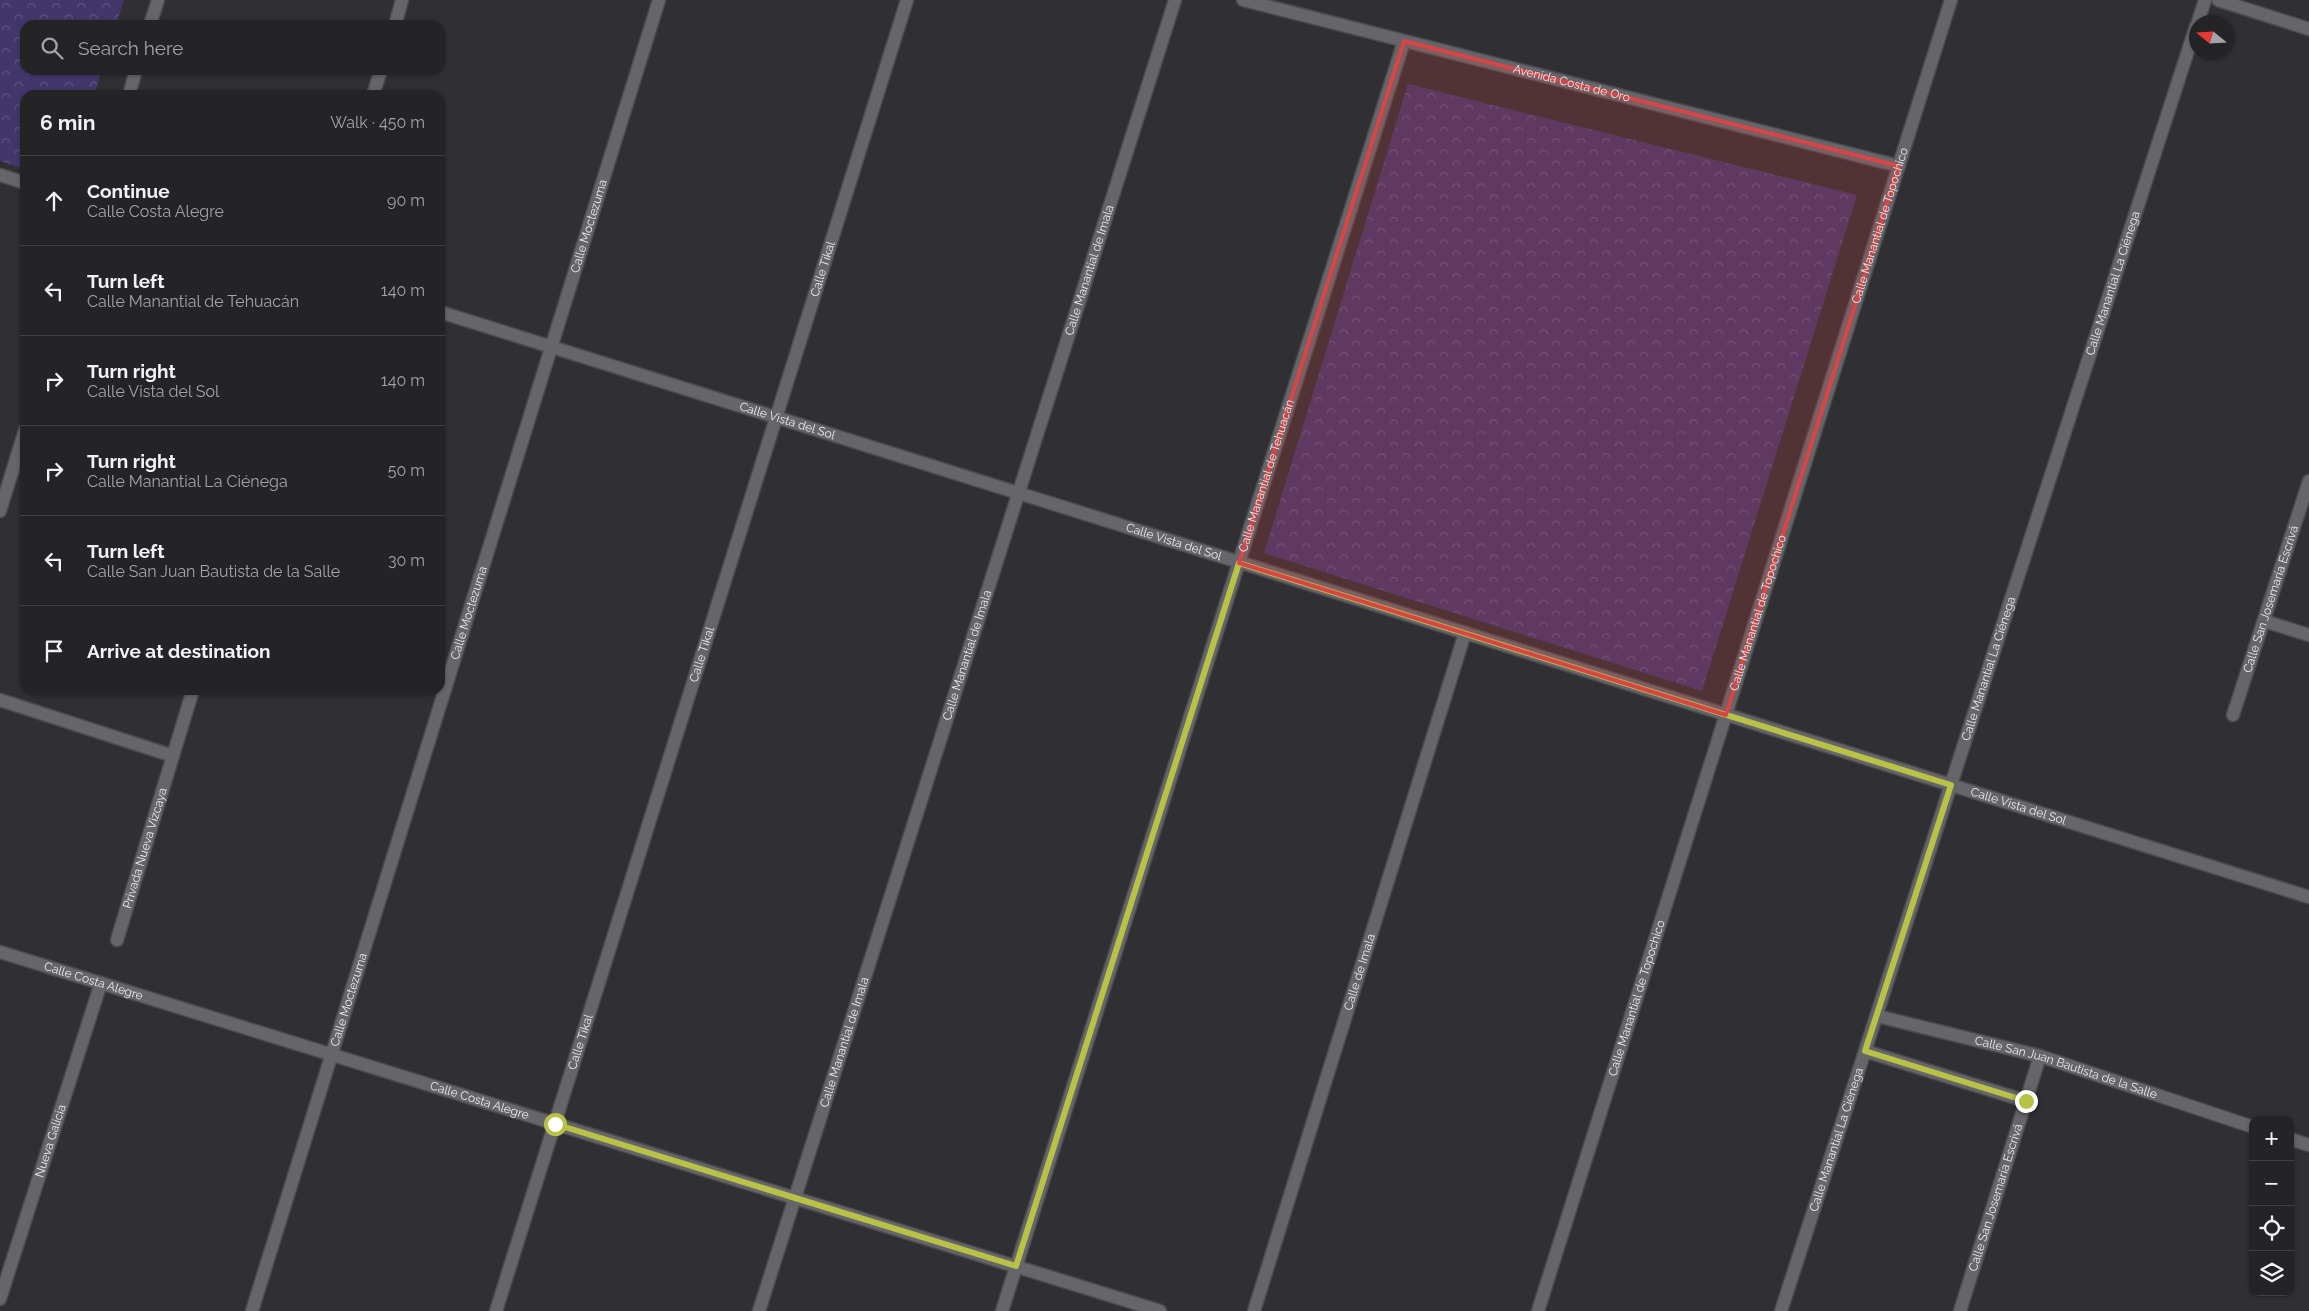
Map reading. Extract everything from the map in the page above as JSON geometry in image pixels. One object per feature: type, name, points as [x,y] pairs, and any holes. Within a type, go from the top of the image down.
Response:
[{"type":"street","points":[[152,20],[158,0]]},
{"type":"street","points":[[396,20],[402,0]]},
{"type":"street","name":"Calle Moctezuma","points":[[445,689],[659,0]]},
{"type":"street","name":"Calle Tikal","points":[[496,1311],[908,0]]},
{"type":"street","name":"Calle Manantial de Imala","points":[[759,1311],[1175,0]]},
{"type":"street","name":"Avenida Costa de Oro","points":[[1243,0],[1899,166]]},
{"type":"street","name":"Calle Manantial de Topochico","points":[[1538,1311],[1951,0]]},
{"type":"street","name":"Calle Manantial La Ciénega","points":[[2200,15],[2205,0]]},
{"type":"street","points":[[2218,0],[2309,29]]},
{"type":"street","name":"Calle Manantial de Tehuacán","points":[[1002,1311],[1404,41]]},
{"type":"street","name":"Calle Manantial La Ciénega","points":[[1781,1311],[2189,49]]},
{"type":"street","points":[[130,90],[135,75]]},
{"type":"street","points":[[375,90],[379,75]]},
{"type":"street","points":[[0,175],[20,181]]},
{"type":"street","name":"Calle Vista del Sol","points":[[445,314],[2309,897]]},
{"type":"street","points":[[0,510],[20,454]]},
{"type":"street","name":"Calle San Josemaría Escrivá","points":[[2233,715],[2309,481]]},
{"type":"street","points":[[2264,622],[2309,635]]},
{"type":"street","name":"Calle de Imala","points":[[1254,1311],[1465,633]]},
{"type":"street","name":"Privada Nueva Vizcaya","points":[[117,940],[191,695]]},
{"type":"street","name":"Calle Moctezuma","points":[[252,1311],[443,695]]},
{"type":"street","points":[[0,700],[173,756]]},
{"type":"street","name":"Calle Costa Alegre","points":[[0,952],[1160,1311]]},
{"type":"street","name":"Nueva Galicia","points":[[0,1299],[101,983]]},
{"type":"street","name":"Calle San Juan Bautista de la Salle","points":[[1877,1016],[2040,1056],[2249,1126]]},
{"type":"street","points":[[1865,1051],[2026,1101]]},
{"type":"street","name":"Calle San Josemaría Escrivá","points":[[1960,1311],[2040,1056]]},
{"type":"street","points":[[2294,1140],[2309,1145]]},
{"type":"highlighted area","points":[[1404,41],[1899,166],[1726,715],[1239,563]]},
{"type":"green space","points":[[0,0],[124,0],[118,20],[20,20],[20,75],[100,75],[96,90],[20,90],[20,167],[0,161]]},
{"type":"green space","points":[[1408,84],[1857,195],[1702,691],[1264,553]]},
{"type":"route","points":[[555,1124],[1016,1266],[1239,563],[1951,785],[1865,1051],[2026,1101]]}]
